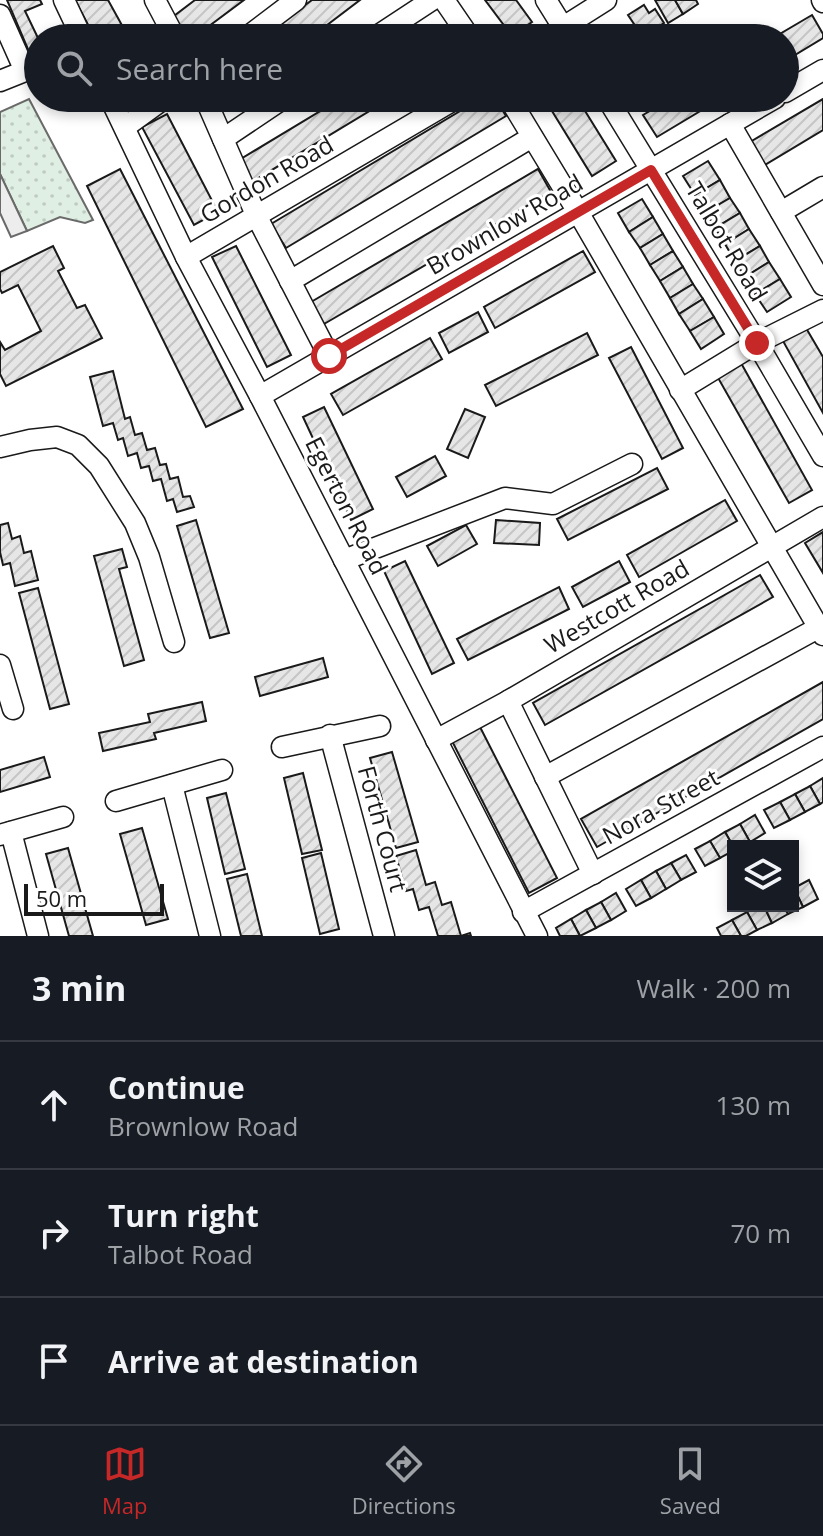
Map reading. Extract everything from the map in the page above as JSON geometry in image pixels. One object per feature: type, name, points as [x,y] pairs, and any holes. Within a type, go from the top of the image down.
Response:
[{"type":"street","points":[[64,0],[75,24]]},
{"type":"street","points":[[155,0],[168,24]]},
{"type":"street","points":[[264,24],[296,0]]},
{"type":"street","points":[[395,24],[432,0]]},
{"type":"street","points":[[444,0],[460,24]]},
{"type":"street","points":[[546,0],[555,24]]},
{"type":"street","points":[[573,24],[606,0]]},
{"type":"street","points":[[0,15],[24,69]]},
{"type":"street","points":[[799,84],[823,70]]},
{"type":"street","points":[[0,81],[24,71]]},
{"type":"street","name":"Egerton Road","points":[[117,112],[186,257],[537,936]]},
{"type":"street","points":[[125,127],[146,112]]},
{"type":"street","points":[[211,112],[257,217],[329,356]]},
{"type":"street","points":[[223,139],[263,112]]},
{"type":"street","name":"Gordon Road","points":[[186,257],[433,112]]},
{"type":"street","points":[[517,112],[821,632],[545,777]]},
{"type":"street","name":"Talbot Road","points":[[616,112],[823,456]]},
{"type":"street","name":"Brownlow Road","points":[[260,396],[751,112]]},
{"type":"street","points":[[730,124],[823,285]]},
{"type":"street","points":[[290,281],[532,137]]},
{"type":"street","points":[[781,212],[823,187]]},
{"type":"street","points":[[680,390],[757,343],[823,310]]},
{"type":"street","points":[[0,447],[57,437],[78,445],[99,466],[140,534],[174,642]]},
{"type":"street","points":[[344,560],[505,498],[553,504],[632,464]]},
{"type":"street","name":"Westcott Road","points":[[436,740],[823,517]]},
{"type":"street","points":[[0,665],[13,709]]},
{"type":"street","points":[[508,701],[593,874]]},
{"type":"street","points":[[282,747],[380,726]]},
{"type":"street","name":"Forth Court","points":[[330,735],[384,936]]},
{"type":"street","name":"Nora Street","points":[[523,912],[823,747]]},
{"type":"street","points":[[116,801],[222,770]]},
{"type":"street","points":[[172,785],[210,936]]},
{"type":"street","points":[[38,936],[5,834],[63,817]]},
{"type":"green space","points":[[24,101],[24,112],[36,112],[93,220],[85,223],[60,217],[27,231],[0,174],[0,112]]},
{"type":"shaded area","points":[[0,174],[27,231],[11,237],[0,213]]},
{"type":"building","points":[[7,0],[40,0],[42,4],[25,11],[31,24],[24,24],[24,40]]},
{"type":"building","points":[[75,0],[108,0],[121,24],[88,24]]},
{"type":"building","points":[[195,0],[244,0],[212,24],[174,24],[170,19]]},
{"type":"building","points":[[312,0],[360,0],[328,24],[280,24]]},
{"type":"building","points":[[485,0],[516,0],[532,22],[503,24]]},
{"type":"building","points":[[655,0],[675,0],[683,14],[668,23]]},
{"type":"building","points":[[675,0],[696,0],[698,4],[683,14]]},
{"type":"building","points":[[644,5],[649,13],[655,9],[664,23],[634,24],[628,15]]},
{"type":"building","points":[[812,15],[823,38],[799,53],[797,24]]},
{"type":"building","points":[[823,99],[823,130],[763,166],[750,142]]},
{"type":"building","points":[[319,112],[368,112],[252,182],[239,160]]},
{"type":"building","points":[[459,112],[504,112],[506,116],[286,248],[271,224]]},
{"type":"building","points":[[553,112],[586,112],[616,161],[592,176]]},
{"type":"building","points":[[648,112],[699,112],[657,137],[643,115]]},
{"type":"building","points":[[167,114],[218,212],[194,225],[142,127]]},
{"type":"building","points":[[708,161],[720,180],[695,195],[683,176]]},
{"type":"building","points":[[120,169],[243,409],[206,427],[87,186]]},
{"type":"building","points":[[538,169],[551,192],[324,324],[311,302]]},
{"type":"building","points":[[720,180],[730,198],[706,212],[695,195]]},
{"type":"building","points":[[730,198],[740,213],[715,228],[706,212]]},
{"type":"building","points":[[642,199],[653,217],[629,232],[618,213]]},
{"type":"building","points":[[740,213],[749,229],[725,244],[715,228]]},
{"type":"building","points":[[653,217],[663,234],[640,248],[629,232]]},
{"type":"building","points":[[749,229],[760,246],[735,261],[725,244]]},
{"type":"building","points":[[663,234],[673,251],[650,265],[640,248]]},
{"type":"building","points":[[53,246],[64,268],[58,271],[77,308],[85,305],[102,338],[6,386],[0,374],[0,342],[5,350],[41,331],[18,285],[2,293],[0,272]]},
{"type":"building","points":[[236,246],[291,355],[267,367],[212,257]]},
{"type":"building","points":[[760,246],[769,262],[745,277],[735,261]]},
{"type":"building","points":[[583,251],[595,272],[495,328],[484,307]]},
{"type":"building","points":[[673,251],[683,267],[660,281],[650,265]]},
{"type":"building","points":[[769,262],[780,279],[755,294],[745,277]]},
{"type":"building","points":[[683,267],[693,284],[670,298],[660,281]]},
{"type":"building","points":[[780,279],[791,297],[767,312],[755,294]]},
{"type":"building","points":[[693,284],[703,299],[679,314],[670,298]]},
{"type":"building","points":[[703,299],[714,317],[690,331],[679,314]]},
{"type":"building","points":[[478,312],[488,332],[449,353],[439,333]]},
{"type":"building","points":[[714,317],[724,334],[701,349],[690,331]]},
{"type":"building","points":[[806,328],[823,357],[823,413],[783,341]]},
{"type":"building","points":[[587,333],[598,355],[496,406],[485,385]]},
{"type":"building","points":[[430,338],[442,359],[343,415],[331,394]]},
{"type":"building","points":[[631,347],[683,448],[662,459],[609,358]]},
{"type":"building","points":[[741,363],[812,490],[789,503],[717,376]]},
{"type":"building","points":[[113,371],[125,419],[130,417],[135,435],[142,433],[147,450],[155,448],[160,465],[166,464],[170,479],[178,477],[183,497],[190,496],[194,507],[177,512],[173,499],[167,501],[161,479],[153,481],[149,466],[141,468],[137,453],[128,456],[123,438],[118,440],[113,423],[103,426],[90,377]]},
{"type":"building","points":[[324,407],[373,509],[351,520],[303,417]]},
{"type":"building","points":[[465,409],[485,417],[468,458],[447,449]]},
{"type":"building","points":[[435,456],[446,476],[407,497],[396,477]]},
{"type":"building","points":[[657,468],[668,489],[568,540],[557,519]]},
{"type":"building","points":[[725,500],[737,521],[639,577],[627,555]]},
{"type":"building","points":[[196,520],[229,633],[210,638],[177,526]]},
{"type":"building","points":[[496,520],[540,523],[539,545],[494,543]]},
{"type":"building","points":[[8,523],[12,539],[20,536],[24,553],[31,551],[38,580],[15,586],[10,563],[3,565],[0,525]]},
{"type":"building","points":[[466,525],[477,544],[438,566],[427,546]]},
{"type":"building","points":[[823,532],[823,573],[805,543]]},
{"type":"building","points":[[122,549],[127,567],[119,569],[144,660],[124,666],[94,556]]},
{"type":"building","points":[[405,561],[454,663],[432,674],[384,571]]},
{"type":"building","points":[[619,561],[630,582],[583,607],[572,587]]},
{"type":"building","points":[[760,575],[773,597],[545,725],[533,703]]},
{"type":"building","points":[[559,587],[569,609],[468,660],[457,639]]},
{"type":"building","points":[[38,588],[69,704],[50,709],[19,593]]},
{"type":"building","points":[[323,658],[328,677],[260,696],[255,677]]},
{"type":"building","points":[[823,682],[823,719],[597,847],[581,819]]},
{"type":"building","points":[[202,702],[206,721],[154,733],[156,739],[103,751],[99,733],[150,722],[148,714]]},
{"type":"building","points":[[479,725],[557,878],[529,893],[451,739]]},
{"type":"building","points":[[392,752],[418,842],[396,848],[370,758]]},
{"type":"building","points":[[44,757],[50,777],[0,792],[0,770]]},
{"type":"building","points":[[303,773],[322,850],[302,854],[284,778]]},
{"type":"building","points":[[823,778],[823,802],[820,804],[810,786]]},
{"type":"building","points":[[810,786],[820,804],[805,812],[795,794]]},
{"type":"building","points":[[226,793],[245,869],[225,874],[207,798]]},
{"type":"building","points":[[795,794],[805,812],[790,820],[780,802]]},
{"type":"building","points":[[780,802],[790,820],[774,828],[764,810]]},
{"type":"building","points":[[755,815],[765,833],[749,840],[740,824]]},
{"type":"building","points":[[740,824],[749,840],[730,840],[725,832]]},
{"type":"building","points":[[142,828],[168,919],[146,925],[120,834]]},
{"type":"building","points":[[725,832],[730,840],[727,840],[727,854],[720,858],[710,841]]},
{"type":"building","points":[[710,841],[720,858],[705,866],[695,849]]},
{"type":"building","points":[[68,848],[93,936],[69,936],[46,854]]},
{"type":"building","points":[[416,850],[426,885],[435,882],[442,905],[451,902],[461,936],[438,936],[429,907],[419,910],[413,889],[406,891],[396,856]]},
{"type":"building","points":[[321,853],[339,929],[320,934],[302,858]]},
{"type":"building","points":[[686,855],[696,872],[681,880],[671,863]]},
{"type":"building","points":[[671,863],[681,880],[666,889],[656,871]]},
{"type":"building","points":[[656,871],[666,889],[651,898],[641,880]]},
{"type":"building","points":[[247,874],[262,936],[241,936],[227,879]]},
{"type":"building","points":[[641,880],[651,898],[636,906],[626,889]]},
{"type":"building","points":[[809,880],[818,899],[803,907],[799,899],[799,885]]},
{"type":"building","points":[[616,893],[626,911],[611,920],[601,902]]},
{"type":"building","points":[[601,902],[611,920],[596,928],[586,910]]},
{"type":"building","points":[[586,910],[596,928],[580,936],[571,919]]},
{"type":"building","points":[[747,912],[767,912],[772,923],[757,930]]},
{"type":"building","points":[[747,912],[757,930],[741,936],[732,920]]},
{"type":"building","points":[[767,912],[787,912],[788,914],[772,923]]},
{"type":"building","points":[[571,919],[580,936],[560,936],[556,928]]},
{"type":"building","points":[[732,920],[741,936],[721,936],[717,928]]},
{"type":"route","points":[[329,356],[651,170],[757,343]]}]
